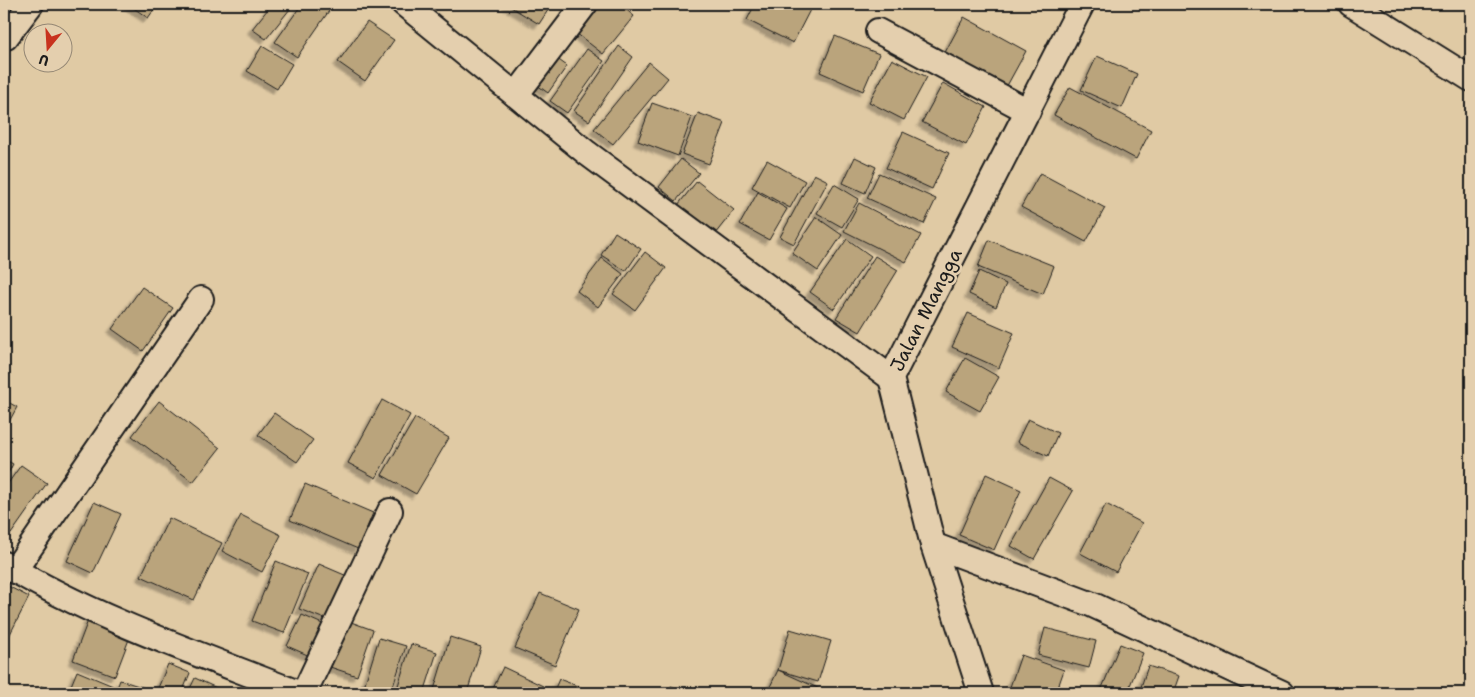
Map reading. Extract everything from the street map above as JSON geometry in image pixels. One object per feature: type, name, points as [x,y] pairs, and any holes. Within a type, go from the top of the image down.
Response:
[{"type":"street","points":[[6,37],[31,4]]},
{"type":"street","points":[[404,4],[587,153],[891,378]]},
{"type":"street","points":[[516,95],[585,4]]},
{"type":"street","name":"Jalan Mangga","points":[[981,693],[933,545],[891,378],[1082,4]]},
{"type":"street","points":[[1350,4],[1471,79]]},
{"type":"street","points":[[878,31],[1028,111]]},
{"type":"street","points":[[201,299],[9,568],[36,584],[102,615],[298,693]]},
{"type":"street","points":[[304,693],[390,511]]},
{"type":"street","points":[[933,545],[1093,605],[1282,693]]},
{"type":"building","points":[[4,4],[22,4],[4,26]]},
{"type":"building","points":[[128,4],[158,4],[148,18]]},
{"type":"building","points":[[272,4],[294,4],[266,39],[252,29]]},
{"type":"building","points":[[302,4],[325,4],[331,8],[297,57],[275,42]]},
{"type":"building","points":[[506,4],[552,4],[539,24]]},
{"type":"building","points":[[599,4],[619,4],[634,16],[603,54],[576,33]]},
{"type":"building","points":[[755,4],[813,4],[793,43],[747,20]]},
{"type":"building","points":[[964,17],[1026,51],[1003,93],[941,60]]},
{"type":"building","points":[[367,22],[394,40],[365,81],[338,62]]},
{"type":"building","points":[[835,36],[879,54],[863,91],[820,72]]},
{"type":"building","points":[[262,46],[292,64],[277,89],[247,71]]},
{"type":"building","points":[[619,46],[633,57],[589,121],[574,111]]},
{"type":"building","points":[[587,49],[604,61],[567,113],[550,101]]},
{"type":"building","points":[[552,55],[567,66],[548,93],[533,82]]},
{"type":"building","points":[[1097,56],[1137,74],[1122,108],[1081,90]]},
{"type":"building","points":[[892,59],[927,77],[904,120],[869,102]]},
{"type":"building","points":[[649,62],[668,78],[613,144],[594,129]]},
{"type":"building","points":[[943,83],[986,107],[966,145],[922,122]]},
{"type":"building","points":[[1070,87],[1151,130],[1136,159],[1054,115]]},
{"type":"building","points":[[652,103],[692,117],[678,156],[638,141]]},
{"type":"building","points":[[698,113],[725,123],[709,164],[682,154]]},
{"type":"building","points":[[903,132],[949,153],[932,189],[886,168]]},
{"type":"building","points":[[855,157],[876,167],[865,193],[843,183]]},
{"type":"building","points":[[681,159],[699,173],[676,201],[659,187]]},
{"type":"building","points":[[767,160],[805,181],[790,208],[752,187]]},
{"type":"building","points":[[879,173],[936,199],[924,224],[867,198]]},
{"type":"building","points":[[1040,173],[1105,208],[1086,242],[1021,207]]},
{"type":"building","points":[[814,174],[828,181],[794,244],[780,237]]},
{"type":"building","points":[[697,181],[734,210],[715,234],[678,205]]},
{"type":"building","points":[[834,184],[859,199],[842,227],[817,213]]},
{"type":"building","points":[[758,192],[787,209],[769,240],[740,224]]},
{"type":"building","points":[[859,203],[921,235],[906,262],[844,231]]},
{"type":"building","points":[[816,217],[842,235],[818,271],[792,253]]},
{"type":"building","points":[[615,232],[641,249],[626,271],[601,255]]},
{"type":"building","points":[[847,239],[871,256],[834,309],[810,292]]},
{"type":"building","points":[[989,240],[1054,266],[1043,294],[978,267]]},
{"type":"building","points":[[645,252],[666,268],[635,310],[613,294]]},
{"type":"building","points":[[875,256],[898,270],[860,332],[836,318]]},
{"type":"building","points":[[602,258],[623,274],[598,307],[577,291]]},
{"type":"building","points":[[979,271],[1006,284],[996,307],[969,294]]},
{"type":"building","points":[[142,287],[173,308],[143,351],[112,329]]},
{"type":"building","points":[[968,313],[1014,333],[999,368],[952,347]]},
{"type":"building","points":[[965,358],[999,377],[980,411],[946,392]]},
{"type":"building","points":[[4,400],[17,407],[4,431]]},
{"type":"building","points":[[382,400],[410,415],[376,478],[348,463]]},
{"type":"building","points":[[159,401],[220,448],[193,482],[132,436]]},
{"type":"building","points":[[274,413],[313,440],[297,462],[258,435]]},
{"type":"building","points":[[415,418],[449,438],[416,494],[382,475]]},
{"type":"building","points":[[1028,419],[1058,433],[1048,456],[1017,442]]},
{"type":"building","points":[[4,459],[13,464],[4,481]]},
{"type":"building","points":[[21,465],[47,483],[11,534],[4,529],[4,489]]},
{"type":"building","points":[[986,474],[1021,490],[994,550],[959,535]]},
{"type":"building","points":[[1049,478],[1073,491],[1034,559],[1011,546]]},
{"type":"building","points":[[305,484],[373,513],[358,549],[290,520]]},
{"type":"building","points":[[94,502],[121,514],[93,573],[67,561]]},
{"type":"building","points":[[1106,504],[1142,523],[1116,572],[1080,553]]},
{"type":"building","points":[[241,515],[281,535],[262,572],[222,551]]},
{"type":"building","points":[[169,518],[222,543],[194,600],[141,576]]},
{"type":"building","points":[[276,561],[308,574],[284,633],[252,621]]},
{"type":"building","points":[[319,564],[354,579],[335,623],[299,609]]},
{"type":"building","points":[[4,584],[29,597],[9,636],[4,633]]},
{"type":"building","points":[[540,593],[579,609],[555,665],[515,648]]},
{"type":"building","points":[[302,615],[327,626],[312,657],[287,646]]},
{"type":"building","points":[[89,618],[131,634],[115,676],[73,660]]},
{"type":"building","points":[[340,618],[373,630],[357,676],[324,665]]},
{"type":"building","points":[[1045,628],[1096,641],[1089,668],[1038,655]]},
{"type":"building","points":[[790,629],[831,641],[818,682],[778,670]]},
{"type":"building","points":[[450,637],[481,647],[467,693],[433,693]]},
{"type":"building","points":[[379,638],[406,646],[391,693],[362,693]]},
{"type":"building","points":[[411,644],[437,652],[424,693],[410,693],[397,689]]},
{"type":"building","points":[[1120,644],[1143,653],[1127,693],[1100,693]]},
{"type":"building","points":[[1021,655],[1064,670],[1056,693],[1019,693],[1009,690]]},
{"type":"building","points":[[168,664],[190,673],[182,693],[156,693]]},
{"type":"building","points":[[1148,666],[1179,676],[1173,693],[1139,693]]},
{"type":"building","points":[[503,667],[543,686],[539,693],[491,693]]},
{"type":"building","points":[[778,670],[820,689],[818,693],[767,693]]},
{"type":"building","points":[[77,671],[113,686],[110,693],[68,693]]},
{"type":"building","points":[[195,678],[223,691],[222,693],[188,693]]},
{"type":"building","points":[[559,679],[593,692],[553,693]]},
{"type":"building","points":[[120,680],[145,688],[143,693],[115,693]]},
{"type":"building","points":[[41,686],[57,693],[37,693]]},
{"type":"building","points":[[671,686],[687,693],[668,693]]}]
